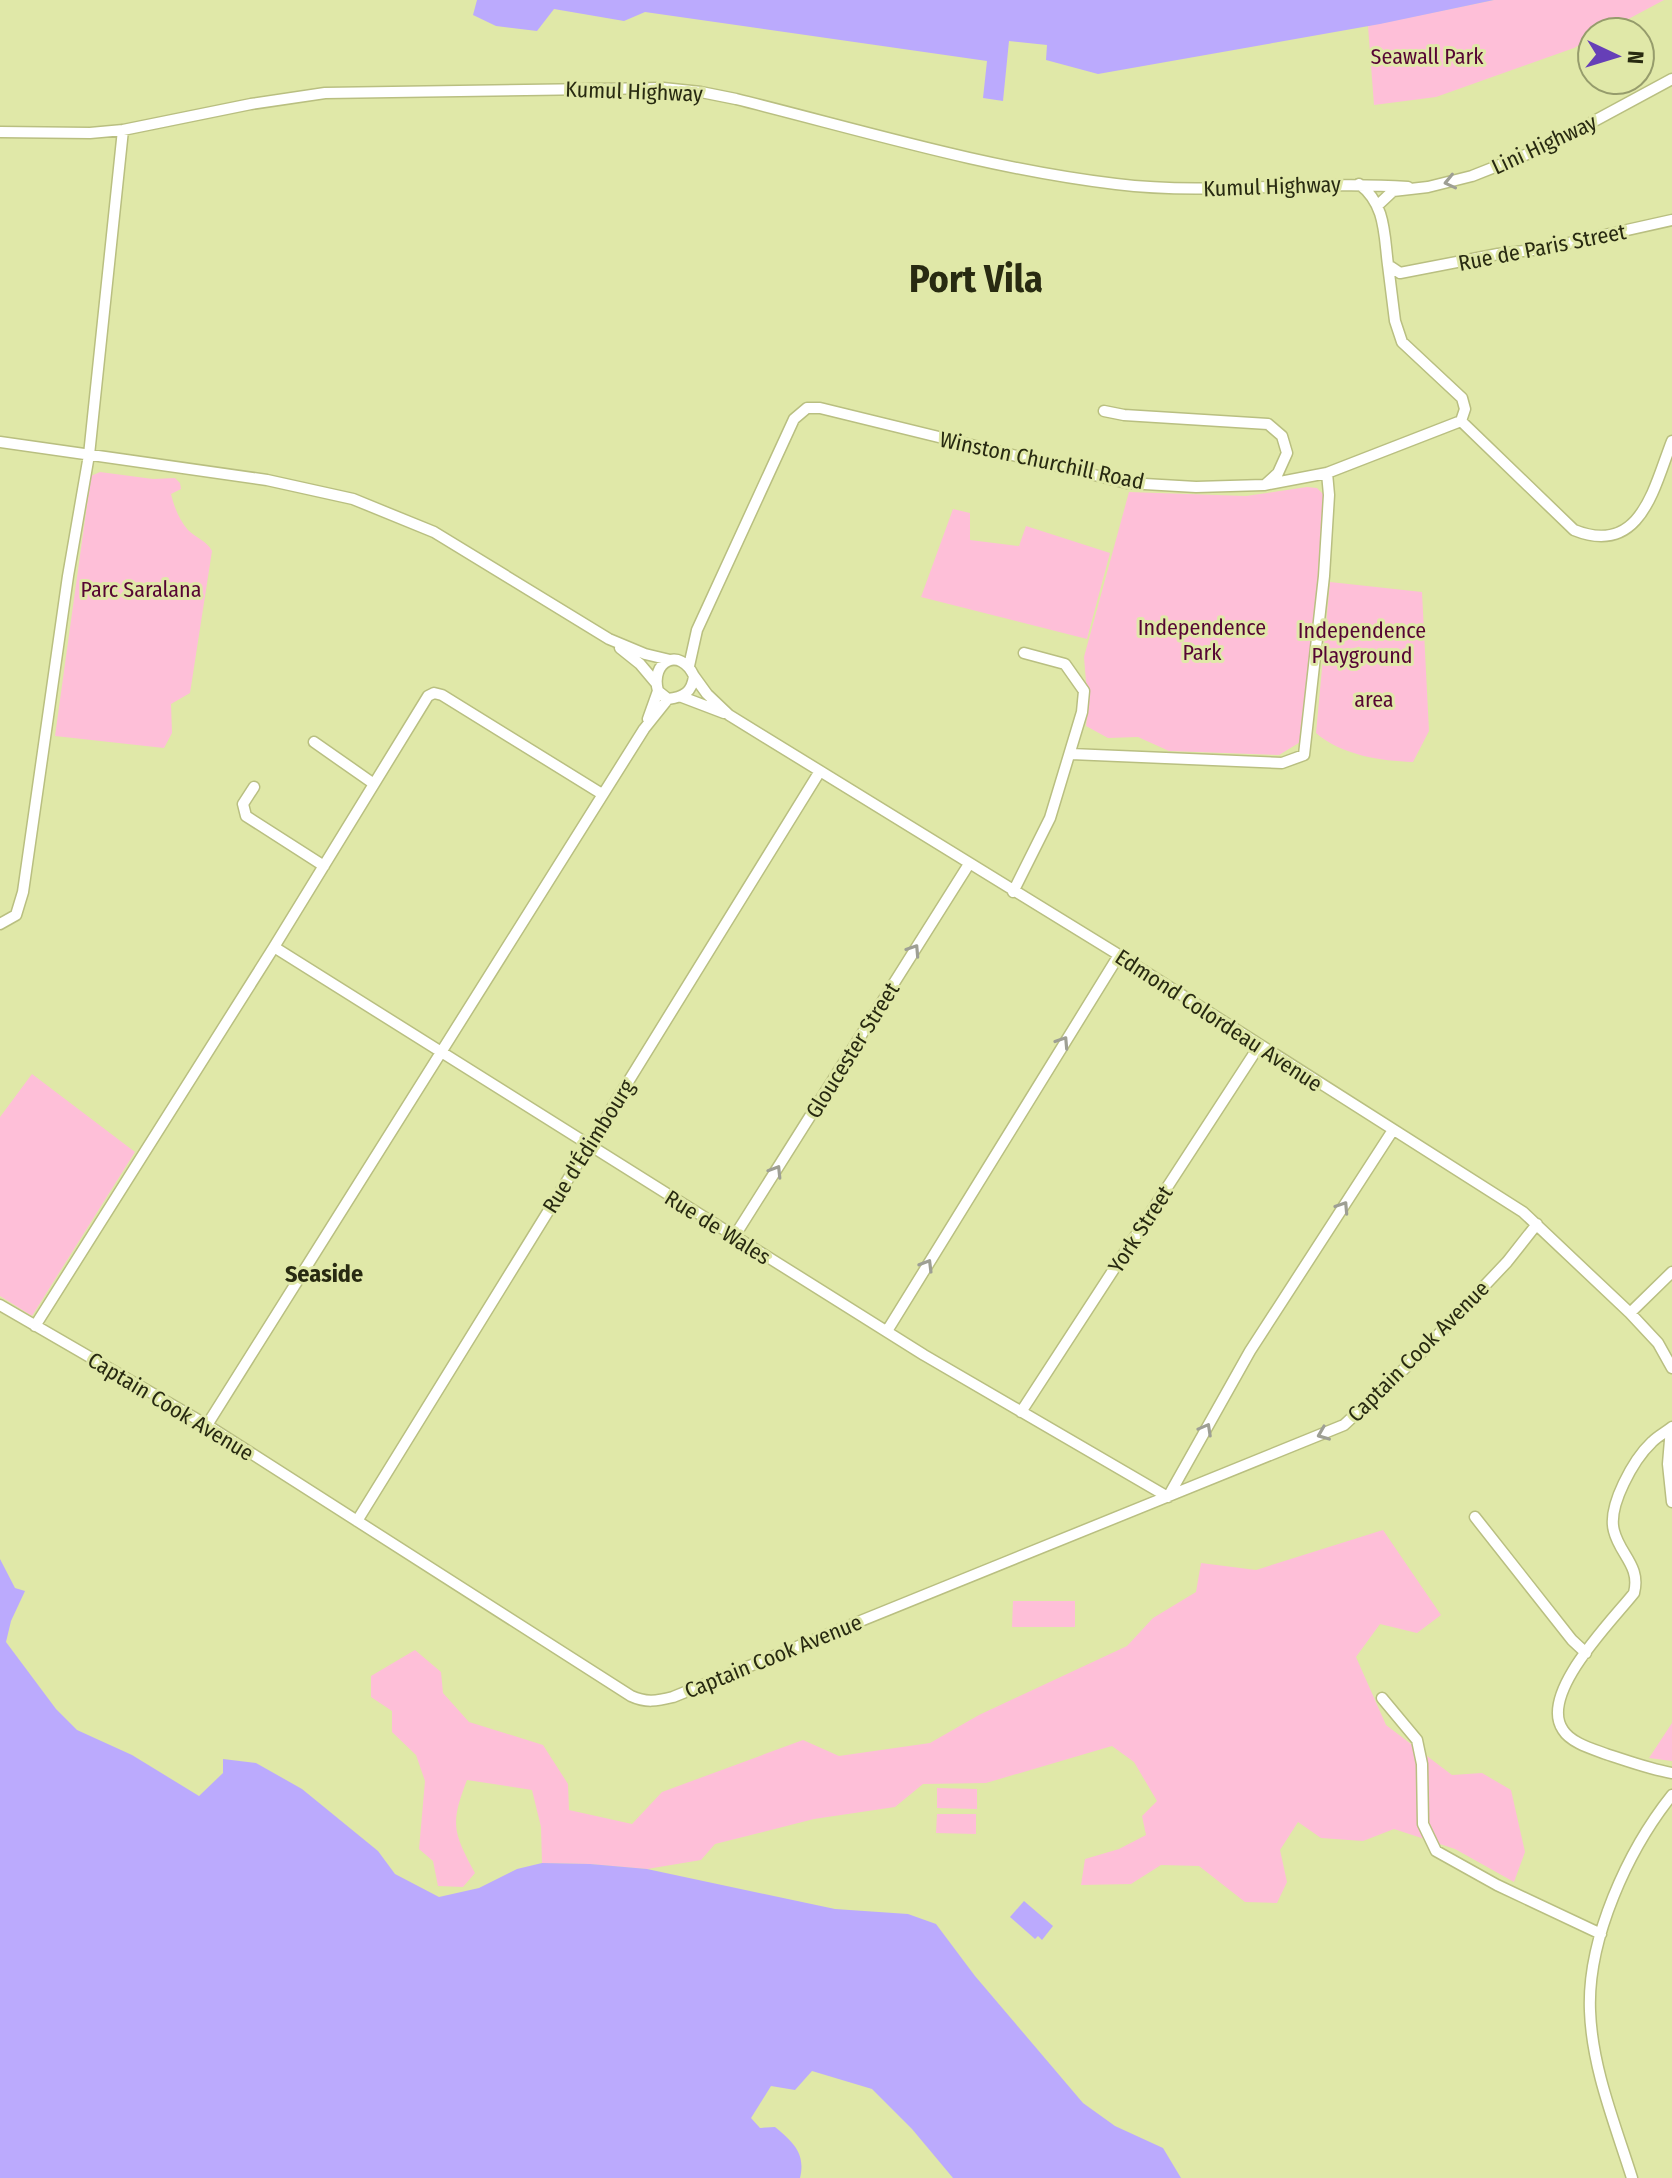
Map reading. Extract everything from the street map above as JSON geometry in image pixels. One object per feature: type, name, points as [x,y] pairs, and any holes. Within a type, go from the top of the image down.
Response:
[{"type":"street","name":"Lini Highway","points":[[1378,205],[1393,191],[1448,183],[1499,167],[1548,146],[1672,79]]},
{"type":"street","name":"Kumul Highway","points":[[0,132],[90,133],[123,130],[251,104],[325,93],[663,88],[722,96],[1043,173],[1118,184],[1277,189],[1358,183]]},
{"type":"street","points":[[0,924],[11,920],[20,905],[68,576],[89,455],[123,130]]},
{"type":"street","name":"Lini Highway","points":[[1358,183],[1408,187]]},
{"type":"street","points":[[1358,183],[1371,193],[1383,222],[1396,329],[1402,342],[1462,398],[1465,409],[1461,421],[1561,520],[1574,530],[1592,536],[1617,534],[1641,515],[1648,505],[1672,441]]},
{"type":"street","name":"Rue de Paris Street","points":[[1391,268],[1411,272],[1498,254],[1557,246],[1672,220]]},
{"type":"street","points":[[1393,300],[1397,287],[1411,272]]},
{"type":"street","name":"Winston Churchill Road","points":[[694,639],[794,419],[807,408],[820,408],[1127,483],[1196,487],[1264,485],[1327,473],[1461,421]]},
{"type":"street","points":[[1104,411],[1124,415],[1268,424],[1282,436],[1287,453],[1278,473],[1264,485]]},
{"type":"street","points":[[0,442],[267,480],[353,499],[434,532],[609,639],[640,664],[668,699]]},
{"type":"street","points":[[1071,754],[1282,763],[1304,755],[1324,576],[1329,495],[1327,473]]},
{"type":"street","points":[[609,639],[645,654],[673,660],[692,671],[707,694],[729,715]]},
{"type":"street","points":[[644,729],[657,687],[656,673],[662,664],[673,660],[694,639]]},
{"type":"street","points":[[682,697],[693,684],[694,639]]},
{"type":"street","points":[[1013,892],[1050,818],[1071,754],[1084,691],[1065,664],[1024,653]]},
{"type":"street","points":[[35,1326],[428,696],[434,693],[442,695],[602,794]]},
{"type":"street","points":[[207,1425],[644,729],[668,699],[682,697],[729,715]]},
{"type":"street","name":"Edmond Colordeau Avenue","points":[[729,715],[1119,955],[1523,1212],[1630,1313],[1658,1343],[1672,1368]]},
{"type":"street","points":[[314,742],[374,784]]},
{"type":"street","name":"Rue d'Édimbourg","points":[[357,1521],[820,771]]},
{"type":"street","points":[[254,787],[243,804],[246,816],[324,866]]},
{"type":"street","name":"Gloucester Street","points":[[734,1237],[969,864]]},
{"type":"street","name":"Rue de Wales","points":[[274,947],[734,1237],[1021,1412],[1168,1497]]},
{"type":"street","points":[[887,1331],[1048,1065],[1119,955]]},
{"type":"street","name":"York Street","points":[[1021,1412],[1259,1046]]},
{"type":"street","points":[[1168,1497],[1250,1351],[1393,1130]]},
{"type":"street","name":"Captain Cook Avenue","points":[[0,1305],[207,1425],[631,1696],[654,1702],[673,1697],[1344,1425],[1418,1356],[1507,1262],[1537,1224]]},
{"type":"street","points":[[1630,1313],[1672,1272]]},
{"type":"street","points":[[1672,1428],[1668,1464],[1672,1502]]},
{"type":"street","points":[[1672,1428],[1652,1442],[1640,1456],[1616,1502],[1613,1530],[1637,1581],[1634,1593],[1564,1685],[1558,1700],[1557,1716],[1563,1731],[1575,1741],[1652,1770],[1672,1773]]},
{"type":"street","points":[[1475,1517],[1572,1640],[1586,1653]]},
{"type":"street","points":[[1382,1698],[1417,1740],[1422,1764],[1423,1824],[1436,1851],[1497,1885],[1601,1934]]},
{"type":"street","points":[[1632,2178],[1599,2072],[1592,2032],[1591,1985],[1601,1934],[1631,1858],[1672,1795]]},
{"type":"green space","name":"Seawall Park","points":[[1494,0],[1664,0],[1634,16],[1576,16],[1574,48],[1436,97],[1374,105],[1368,26]]},
{"type":"green space","name":"Parc Saralana","points":[[100,472],[153,479],[175,478],[181,489],[171,494],[179,517],[188,530],[212,551],[190,693],[171,704],[172,733],[164,748],[55,736],[91,476]]},
{"type":"green space","name":"Independence Park","points":[[1317,488],[1324,495],[1323,541],[1302,741],[1279,755],[1169,751],[1138,737],[1108,738],[1086,726],[1088,706],[1084,657],[1129,492],[1246,496]]},
{"type":"green space","points":[[953,509],[970,513],[970,540],[1019,546],[1026,526],[1110,553],[1087,639],[921,597]]},
{"type":"green space","name":"area","points":[[1330,582],[1422,592],[1429,731],[1413,762],[1349,752],[1316,733]]},
{"type":"green space","points":[[32,1074],[135,1152],[32,1316],[0,1296],[0,1117]]},
{"type":"green space","points":[[1383,1530],[1441,1615],[1417,1633],[1380,1624],[1356,1657],[1386,1725],[1452,1775],[1482,1773],[1511,1790],[1525,1852],[1514,1882],[1455,1849],[1394,1829],[1363,1841],[1321,1838],[1298,1822],[1280,1850],[1287,1882],[1277,1903],[1245,1902],[1199,1866],[1161,1865],[1131,1884],[1081,1885],[1085,1859],[1119,1849],[1146,1835],[1142,1816],[1157,1801],[1134,1762],[1112,1746],[986,1783],[923,1784],[895,1807],[814,1819],[715,1844],[701,1860],[647,1869],[542,1863],[541,1827],[532,1790],[467,1780],[458,1807],[456,1828],[475,1873],[463,1887],[438,1886],[433,1861],[419,1849],[425,1781],[416,1755],[392,1732],[392,1711],[371,1697],[371,1676],[415,1650],[441,1672],[443,1693],[469,1722],[543,1745],[568,1784],[569,1810],[632,1824],[662,1792],[803,1740],[839,1756],[930,1743],[979,1715],[1127,1646],[1153,1618],[1196,1592],[1201,1563],[1256,1570]]},
{"type":"green space","points":[[1013,1601],[1075,1601],[1075,1627],[1012,1627]]},
{"type":"green space","points":[[1672,1723],[1672,1761],[1649,1758]]},
{"type":"green space","points":[[937,1788],[977,1789],[977,1809],[937,1808]]},
{"type":"green space","points":[[937,1814],[976,1814],[976,1834],[936,1833]]},
{"type":"shaded area","points":[[477,0],[1494,0],[1380,24],[1098,74],[1046,60],[1047,45],[1009,41],[1003,101],[983,98],[987,61],[645,12],[624,21],[554,9],[537,31],[496,26],[473,15]]},
{"type":"shaded area","points":[[0,1559],[15,1588],[25,1591],[11,1621],[6,1642],[56,1709],[77,1730],[132,1755],[199,1796],[223,1773],[223,1759],[256,1763],[302,1789],[378,1851],[395,1874],[439,1897],[479,1888],[517,1869],[542,1863],[590,1864],[647,1869],[835,1909],[908,1914],[936,1924],[975,1976],[1083,2103],[1115,2126],[1163,2148],[1181,2178],[953,2178],[912,2129],[872,2089],[812,2071],[795,2090],[771,2086],[751,2118],[760,2128],[775,2127],[792,2143],[801,2162],[800,2178],[0,2178]]},
{"type":"shaded area","points":[[1024,1901],[1053,1926],[1042,1940],[1038,1936],[1035,1939],[1010,1917]]},
{"type":"district","name":"Port Vila","points":[[976,279]]},
{"type":"district","name":"Seaside","points":[[324,1274]]},
{"type":"park label","name":"Independence Playground","points":[[1362,642]]}]
